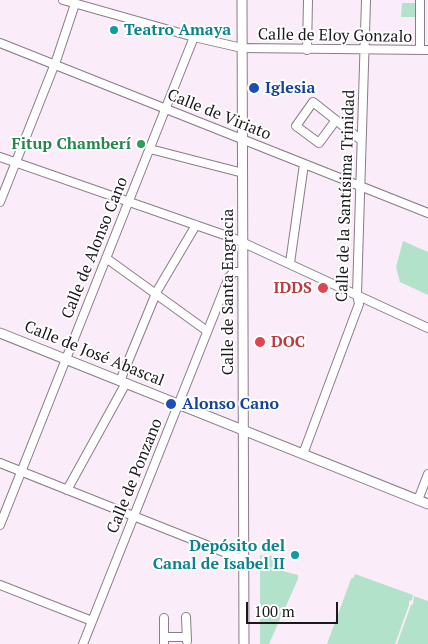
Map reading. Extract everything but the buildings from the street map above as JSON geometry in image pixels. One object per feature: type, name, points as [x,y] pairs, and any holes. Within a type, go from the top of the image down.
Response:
[{"type":"main road","name":"Calle de Santa Engracia","points":[[242,0],[244,644]]},
{"type":"main road","name":"Calle de José Abascal","points":[[0,333],[428,504]]},
{"type":"street","name":"Calle de Eloy Gonzalo","points":[[63,0],[194,38],[242,48],[424,50]]},
{"type":"street","points":[[307,50],[308,0]]},
{"type":"street","name":"Calle de la Santísima Trinidad","points":[[303,454],[358,305],[366,0]]},
{"type":"street","points":[[420,0],[424,50]]},
{"type":"street","points":[[0,202],[54,64],[74,4]]},
{"type":"street","name":"Calle de Alonso Cano","points":[[0,525],[194,38]]},
{"type":"street","name":"Calle de Viriato","points":[[0,43],[428,213]]},
{"type":"street","points":[[336,120],[319,142],[296,126],[312,102],[336,120],[361,140]]},
{"type":"street","points":[[150,149],[243,172]]},
{"type":"street","points":[[0,157],[243,242],[428,328]]},
{"type":"street","points":[[290,263],[304,164]]},
{"type":"street","points":[[68,490],[123,382],[156,294],[196,225]]},
{"type":"street","points":[[106,258],[207,331]]},
{"type":"street","name":"Calle de Ponzano","points":[[83,644],[231,275],[235,272],[243,272]]},
{"type":"street","points":[[0,464],[244,560]]},
{"type":"street","points":[[418,500],[428,474]]},
{"type":"street","points":[[0,585],[92,621]]},
{"type":"street","points":[[164,618],[164,641],[187,639],[186,618]]},
{"type":"green space","points":[[402,3],[416,3],[416,17],[401,17]]},
{"type":"green space","points":[[403,241],[428,252],[428,295],[400,282],[396,267]]},
{"type":"green space","points":[[260,555],[273,556],[276,564],[282,571],[298,575],[298,579],[269,644],[260,644]]},
{"type":"green space","points":[[355,574],[413,595],[412,600],[409,601],[395,644],[327,644],[351,579]]},
{"type":"green space","points":[[414,596],[428,601],[428,644],[397,644],[413,604]]},
{"type":"place","name":"Teatro Amaya","points":[[114,30]]},
{"type":"place","name":"Iglesia","points":[[254,88]]},
{"type":"place","name":"Fitup Chamberí","points":[[141,144]]},
{"type":"place","name":"IDDS","points":[[323,288]]},
{"type":"place","name":"DOC","points":[[260,342]]},
{"type":"place","name":"Alonso Cano","points":[[171,404]]},
{"type":"place","name":"Depósito del Canal de Isabel II","points":[[295,555]]}]
